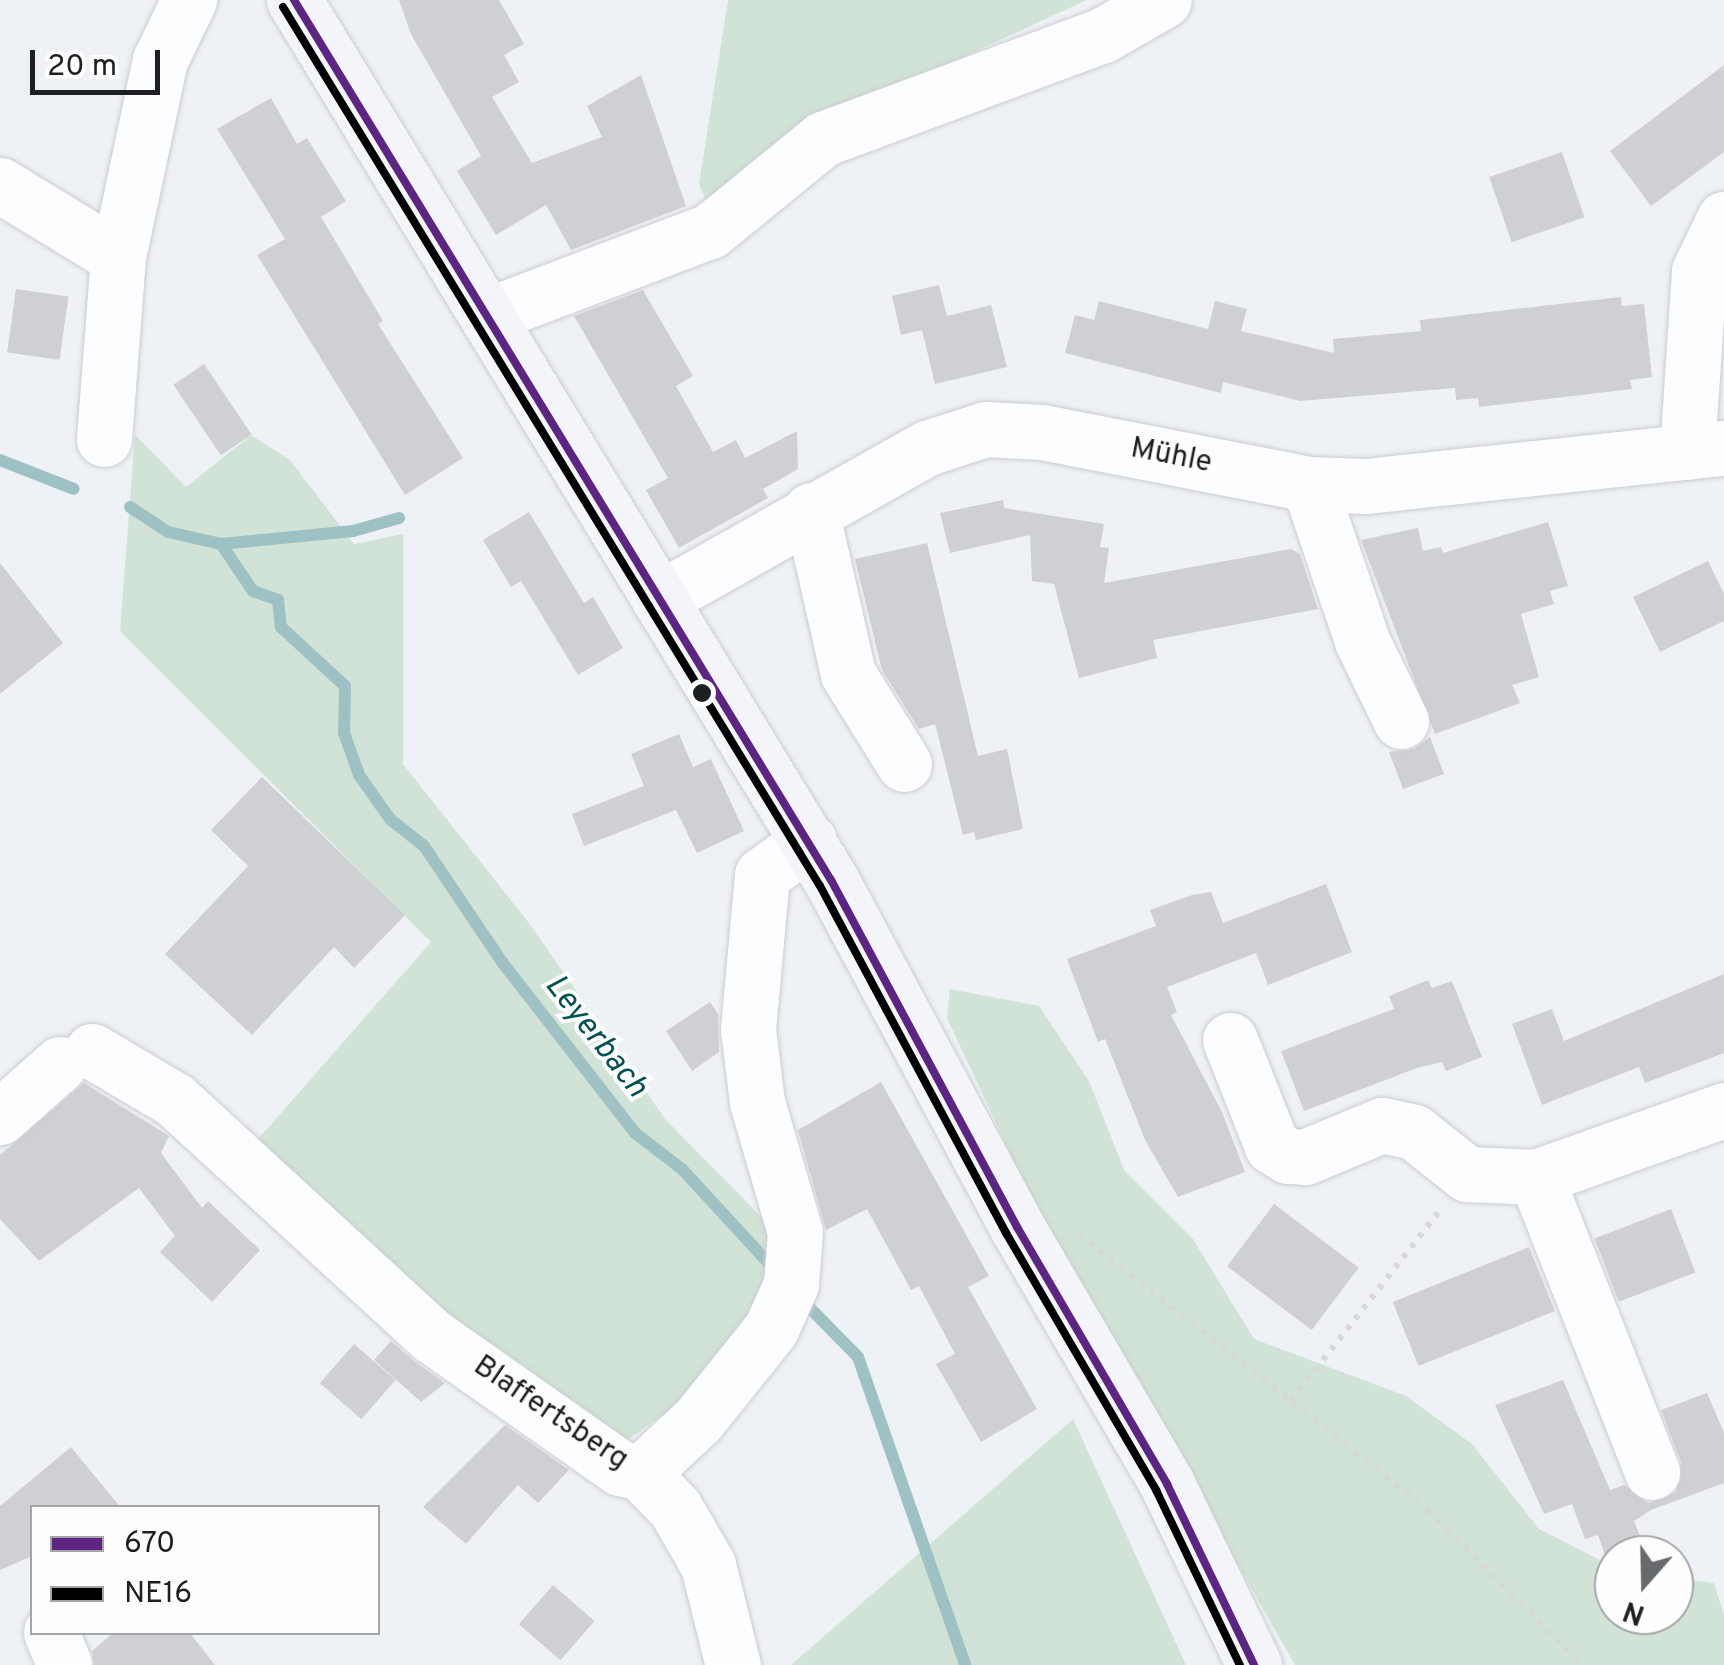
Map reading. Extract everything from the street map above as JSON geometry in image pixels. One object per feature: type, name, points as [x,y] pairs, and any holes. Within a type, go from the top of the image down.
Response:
[{"type":"main road","points":[[294,0],[491,314],[659,600],[808,841],[1017,1227],[1167,1484],[1254,1665]]},
{"type":"street","points":[[104,438],[118,257],[160,60],[189,0]]},
{"type":"street","points":[[491,314],[710,230],[823,139],[1103,35],[1164,0]]},
{"type":"street","points":[[0,184],[118,257]]},
{"type":"street","points":[[1706,450],[1699,271],[1724,218]]},
{"type":"street","name":"Mühle","points":[[659,600],[811,510],[927,448],[986,429],[1042,432],[1309,484],[1366,486],[1706,450]]},
{"type":"street","points":[[1309,484],[1362,640],[1401,721]]},
{"type":"street","points":[[811,510],[848,674],[904,764]]},
{"type":"street","name":"Blaffertsberg","points":[[0,1117],[76,1057],[175,1100],[432,1336],[620,1468],[642,1473],[698,1420],[791,1282],[795,1232],[757,1102],[748,1029],[762,876],[808,841]]},
{"type":"street","points":[[1230,1040],[1272,1146],[1288,1156],[1304,1157],[1382,1126],[1414,1132],[1467,1174],[1536,1178],[1724,1110]]},
{"type":"street","points":[[1536,1178],[1652,1472]]},
{"type":"street","points":[[642,1473],[675,1508],[708,1565],[733,1665]]},
{"type":"street","points":[[52,1635],[64,1665]]},
{"type":"path","points":[[1290,1401],[1467,1174]]},
{"type":"path","points":[[1017,1227],[1054,1222],[1076,1231],[1428,1510],[1583,1665]]},
{"type":"green space","points":[[728,0],[1087,0],[829,119],[712,215],[699,184]]},
{"type":"green space","points":[[135,435],[186,487],[251,435],[290,460],[354,544],[403,534],[403,764],[529,923],[665,1119],[785,1241],[774,1289],[684,1400],[624,1442],[445,1318],[253,1145],[431,942],[120,631]]},
{"type":"green space","points":[[950,989],[1039,1006],[1089,1081],[1124,1170],[1193,1239],[1254,1339],[1406,1396],[1472,1444],[1539,1529],[1594,1557],[1594,1635],[1694,1635],[1694,1580],[1714,1583],[1724,1615],[1724,1665],[1295,1665],[1040,1217],[947,1018]]},
{"type":"green space","points":[[1073,1419],[1186,1665],[791,1665],[1064,1427]]},
{"type":"building","points":[[399,0],[499,0],[524,44],[504,55],[519,82],[492,97],[532,163],[602,137],[587,106],[641,75],[686,206],[571,250],[546,205],[496,235],[457,171],[481,156],[411,34]]},
{"type":"building","points":[[1724,65],[1724,152],[1651,206],[1610,151]]},
{"type":"building","points":[[271,98],[297,144],[307,138],[346,201],[321,217],[383,321],[378,324],[463,458],[405,495],[257,255],[285,239],[217,129]]},
{"type":"building","points":[[1562,152],[1584,217],[1512,242],[1489,177]]},
{"type":"building","points":[[939,285],[947,316],[991,305],[1007,367],[935,384],[922,330],[901,335],[892,296]]},
{"type":"building","points":[[16,289],[68,296],[60,360],[7,352]]},
{"type":"building","points":[[643,290],[693,376],[676,386],[713,452],[736,440],[745,458],[797,431],[798,469],[763,489],[768,498],[679,548],[646,490],[668,478],[574,316]]},
{"type":"building","points":[[1621,297],[1622,306],[1644,304],[1652,377],[1630,380],[1632,389],[1479,407],[1478,398],[1456,400],[1455,388],[1300,401],[1223,382],[1221,393],[1065,353],[1075,315],[1094,320],[1099,301],[1208,329],[1215,301],[1247,309],[1241,331],[1334,353],[1333,339],[1421,331],[1420,320]]},
{"type":"building","points":[[204,364],[252,434],[221,455],[173,385]]},
{"type":"building","points":[[1003,500],[1004,508],[1104,524],[1100,547],[1109,548],[1104,583],[1291,549],[1300,554],[1318,609],[1153,640],[1157,658],[1079,678],[1054,584],[1032,581],[1030,535],[950,553],[940,513]]},
{"type":"building","points":[[529,512],[584,603],[593,597],[623,648],[578,675],[521,581],[511,587],[483,540]]},
{"type":"building","points":[[1548,522],[1568,586],[1550,591],[1554,604],[1521,614],[1539,677],[1512,685],[1520,703],[1435,734],[1361,540],[1418,528],[1423,551],[1441,547],[1443,553]]},
{"type":"building","points":[[927,543],[978,756],[1007,749],[1023,829],[976,840],[974,832],[963,835],[935,724],[919,729],[882,670],[855,559]]},
{"type":"building","points":[[1708,561],[1724,594],[1724,621],[1660,652],[1633,597]]},
{"type":"building","points":[[0,563],[63,643],[0,694]]},
{"type":"building","points":[[679,734],[693,767],[711,759],[744,831],[697,853],[676,810],[584,846],[572,814],[644,786],[631,754]]},
{"type":"building","points":[[1430,737],[1444,774],[1403,789],[1389,752],[1414,749]]},
{"type":"building","points":[[262,777],[405,915],[354,968],[334,947],[252,1035],[165,954],[248,866],[211,830]]},
{"type":"building","points":[[1326,884],[1352,952],[1268,985],[1256,953],[1167,987],[1177,1012],[1171,1015],[1222,1112],[1245,1172],[1178,1197],[1145,1140],[1105,1039],[1098,1042],[1067,959],[1156,926],[1150,910],[1192,895],[1211,892],[1223,923]]},
{"type":"building","points":[[1724,974],[1724,1053],[1645,1083],[1639,1067],[1542,1105],[1512,1024],[1552,1009],[1564,1041]]},
{"type":"building","points":[[1428,980],[1432,988],[1452,981],[1482,1057],[1446,1071],[1442,1062],[1417,1068],[1304,1111],[1281,1051],[1394,1009],[1389,996]]},
{"type":"building","points":[[710,1002],[718,1014],[719,1052],[692,1071],[666,1031]]},
{"type":"building","points":[[881,1082],[989,1276],[968,1287],[1037,1409],[981,1442],[936,1364],[955,1354],[919,1286],[911,1290],[867,1209],[826,1230],[798,1130]]},
{"type":"building","points":[[84,1083],[169,1136],[161,1153],[202,1208],[208,1201],[260,1250],[212,1302],[160,1252],[175,1236],[139,1188],[39,1261],[0,1219],[0,1155]]},
{"type":"building","points":[[1274,1204],[1359,1268],[1312,1330],[1227,1266]]},
{"type":"building","points":[[1671,1209],[1695,1272],[1619,1302],[1594,1238]]},
{"type":"building","points":[[1529,1247],[1555,1311],[1419,1366],[1393,1302]]},
{"type":"building","points":[[391,1341],[445,1383],[421,1402],[374,1360]]},
{"type":"building","points":[[354,1344],[396,1380],[361,1419],[320,1383]]},
{"type":"building","points":[[1563,1380],[1610,1490],[1624,1485],[1648,1503],[1676,1492],[1681,1462],[1661,1410],[1707,1393],[1724,1433],[1724,1483],[1651,1510],[1634,1521],[1640,1535],[1594,1535],[1585,1539],[1572,1504],[1544,1514],[1495,1405]]},
{"type":"building","points":[[505,1425],[569,1470],[538,1503],[518,1485],[466,1544],[423,1507]]},
{"type":"building","points":[[71,1447],[119,1505],[30,1505],[30,1557],[0,1570],[0,1506]]},
{"type":"building","points":[[553,1585],[595,1621],[560,1660],[519,1624]]},
{"type":"building","points":[[111,1635],[191,1635],[215,1665],[94,1665],[92,1651]]},
{"type":"waterway","name":"Leyerbach","points":[[0,460],[74,489]]},
{"type":"waterway","name":"Leyerbach","points":[[130,507],[168,532],[221,544],[253,591],[278,600],[281,627],[345,686],[344,733],[359,775],[390,819],[424,846],[502,962],[635,1133],[682,1169],[774,1269]]},
{"type":"waterway","points":[[221,544],[353,531],[399,518]]},
{"type":"waterway","name":"Leyerbach","points":[[801,1299],[858,1357],[965,1665]]},
{"type":"transit line","name":"670","points":[[294,0],[831,880],[1017,1227],[1167,1484],[1254,1665]]},
{"type":"transit line","name":"NE16","points":[[283,7],[820,886],[1006,1233],[1156,1490],[1240,1665]]}]
